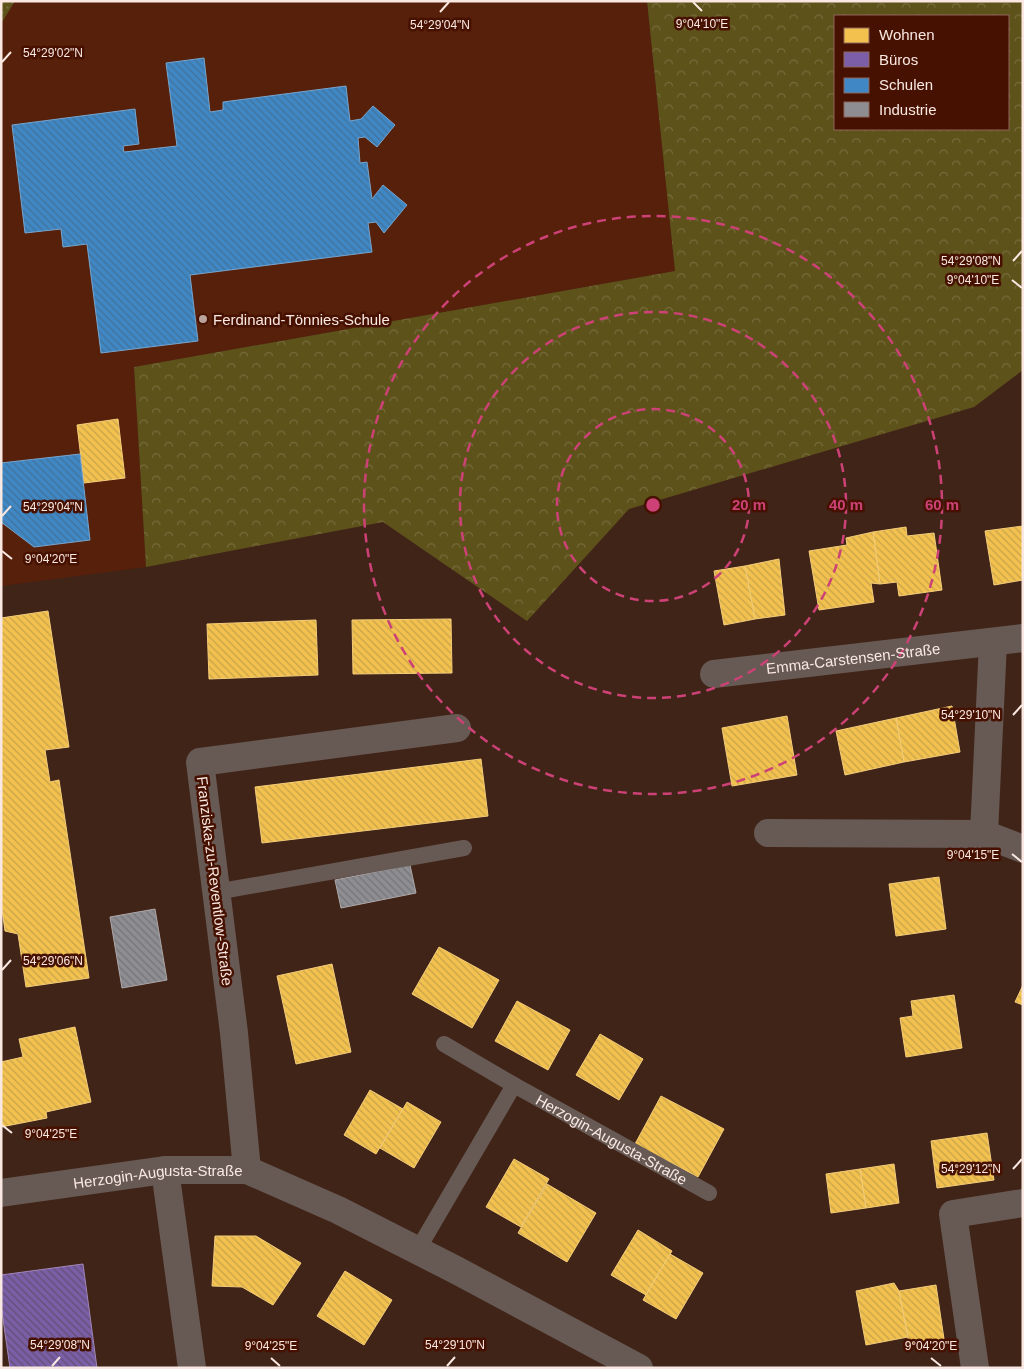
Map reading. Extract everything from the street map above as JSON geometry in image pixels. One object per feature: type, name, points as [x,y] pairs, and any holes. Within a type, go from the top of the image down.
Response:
[{"type":"street","name":"Emma-Carstensen-Straße","points":[[714,674],[1023,638]]},
{"type":"street","points":[[984,834],[993,642]]},
{"type":"street","name":"Franziska-zu-Reventlow-Straße","points":[[247,1170],[234,1033],[200,762],[457,728]]},
{"type":"street","points":[[768,832],[984,834],[1023,849]]},
{"type":"street","points":[[165,1170],[192,1368]]},
{"type":"street","name":"Herzogin-Augusta-Straße","points":[[1,1194],[165,1170],[247,1170],[338,1210],[639,1368]]},
{"type":"street","points":[[975,1368],[953,1214],[1023,1203]]},
{"type":"lane","points":[[216,892],[464,848]]},
{"type":"lane","name":"Herzogin-Augusta-Straße","points":[[444,1044],[709,1193]]},
{"type":"lane","points":[[417,1251],[514,1085]]},
{"type":"shaded area","name":"Ferdinand-Tönnies-Schule","points":[[15,1],[647,1],[675,271],[134,367],[146,567],[1,586],[1,24]]},
{"type":"green space","points":[[1,1],[15,1],[1,24]]},
{"type":"green space","points":[[647,1],[1023,1],[1023,370],[974,407],[629,509],[527,621],[383,522],[146,567],[134,367],[675,271]]},
{"type":"building: Wohnen","points":[[118,419],[125,478],[84,483],[77,425]]},
{"type":"building: Wohnen","points":[[1023,526],[1023,580],[994,585],[985,531]]},
{"type":"building: Wohnen","points":[[906,527],[907,536],[934,533],[942,590],[899,596],[897,582],[880,584],[873,532]]},
{"type":"building: Wohnen","points":[[873,532],[880,584],[871,583],[874,602],[819,610],[809,551],[847,545],[846,538]]},
{"type":"building: Wohnen","points":[[779,559],[785,615],[755,619],[745,566]]},
{"type":"building: Wohnen","points":[[745,566],[755,619],[724,625],[714,571]]},
{"type":"building: Wohnen","points":[[48,611],[69,747],[45,750],[50,782],[59,780],[89,978],[26,987],[18,934],[5,931],[1,902],[1,618]]},
{"type":"building: Wohnen","points":[[451,619],[452,673],[353,674],[352,620]]},
{"type":"building: Wohnen","points":[[316,620],[318,675],[209,679],[207,624]]},
{"type":"building: Wohnen","points":[[952,706],[960,752],[904,762],[896,718]]},
{"type":"building: Wohnen","points":[[787,716],[797,775],[732,786],[722,728]]},
{"type":"building: Wohnen","points":[[896,718],[904,762],[845,775],[836,731]]},
{"type":"building: Wohnen","points":[[481,759],[488,816],[262,843],[255,787]]},
{"type":"building: Wohnen","points":[[939,877],[946,929],[896,936],[889,884]]},
{"type":"building: Wohnen","points":[[439,947],[499,980],[472,1028],[412,994]]},
{"type":"building: Wohnen","points":[[332,964],[351,1052],[296,1064],[277,976]]},
{"type":"building: Wohnen","points":[[1023,985],[1023,1005],[1015,1002]]},
{"type":"building: Wohnen","points":[[954,995],[962,1048],[906,1057],[900,1018],[913,1016],[911,1001]]},
{"type":"building: Wohnen","points":[[517,1001],[570,1030],[548,1070],[495,1041]]},
{"type":"building: Wohnen","points":[[75,1027],[91,1102],[46,1112],[47,1118],[1,1127],[1,1062],[23,1057],[19,1039]]},
{"type":"building: Wohnen","points":[[600,1034],[643,1059],[619,1100],[576,1075]]},
{"type":"building: Wohnen","points":[[370,1090],[403,1109],[376,1154],[344,1135]]},
{"type":"building: Wohnen","points":[[661,1096],[724,1129],[698,1177],[635,1144]]},
{"type":"building: Wohnen","points":[[407,1102],[441,1122],[414,1168],[380,1148]]},
{"type":"building: Wohnen","points":[[987,1133],[994,1180],[937,1188],[931,1141]]},
{"type":"building: Wohnen","points":[[514,1159],[549,1179],[521,1227],[486,1207]]},
{"type":"building: Wohnen","points":[[894,1164],[899,1203],[866,1208],[860,1169]]},
{"type":"building: Wohnen","points":[[860,1169],[866,1208],[831,1213],[826,1174]]},
{"type":"building: Wohnen","points":[[547,1184],[596,1213],[567,1262],[518,1233]]},
{"type":"building: Wohnen","points":[[638,1230],[672,1251],[646,1295],[611,1275]]},
{"type":"building: Wohnen","points":[[215,1236],[256,1236],[301,1263],[273,1305],[242,1287],[212,1286]]},
{"type":"building: Wohnen","points":[[670,1254],[703,1273],[676,1319],[643,1300]]},
{"type":"building: Wohnen","points":[[345,1271],[392,1300],[364,1345],[317,1316]]},
{"type":"building: Wohnen","points":[[894,1283],[899,1291],[908,1337],[866,1345],[856,1291]]},
{"type":"building: Wohnen","points":[[936,1285],[944,1339],[907,1345],[908,1337],[899,1291]]},
{"type":"building: Büros","points":[[83,1264],[97,1368],[10,1368],[1,1305],[1,1275]]},
{"type":"building: Schulen","points":[[204,58],[210,112],[223,110],[223,102],[346,86],[350,121],[361,119],[373,106],[395,125],[377,147],[365,137],[358,138],[360,163],[367,162],[372,199],[383,185],[407,205],[384,233],[376,222],[368,223],[372,252],[190,275],[198,341],[101,353],[87,244],[63,247],[61,229],[25,233],[12,125],[135,109],[139,144],[123,146],[124,152],[177,146],[166,63]]},
{"type":"building: Schulen","points":[[80,454],[90,540],[34,547],[1,522],[1,463]]},
{"type":"building: Industrie","points":[[410,865],[416,893],[341,908],[335,880]]},
{"type":"building: Industrie","points":[[155,909],[167,980],[122,988],[110,917]]},
{"type":"place","name":"Ferdinand-Tönnies-Schule","points":[[203,319]]}]
